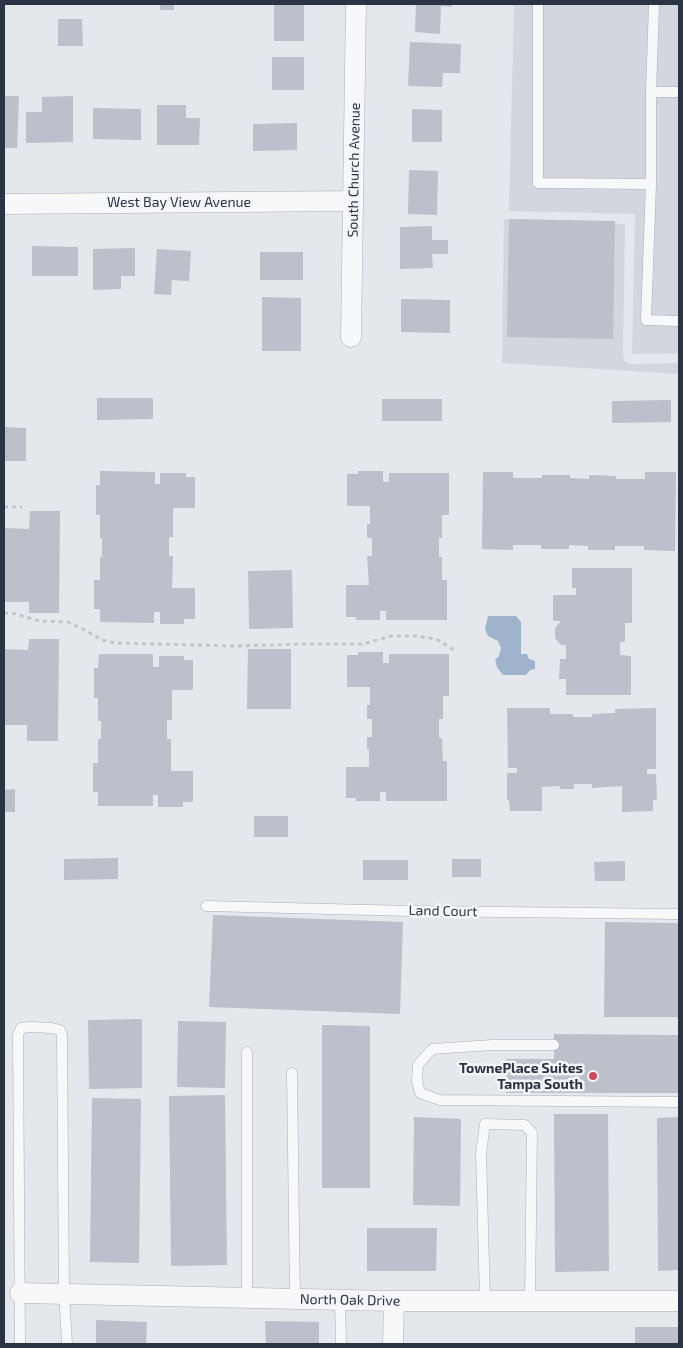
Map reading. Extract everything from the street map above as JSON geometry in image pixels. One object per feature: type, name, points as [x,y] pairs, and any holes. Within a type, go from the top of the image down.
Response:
[{"type":"street","name":"South Church Avenue","points":[[351,337],[356,4]]},
{"type":"street","name":"West Bay View Avenue","points":[[4,204],[353,201]]},
{"type":"street","name":"North Oak Drive","points":[[20,1293],[394,1301],[679,1301]]},
{"type":"street","points":[[394,1301],[394,1344]]},
{"type":"lane","points":[[538,4],[538,183],[651,184]]},
{"type":"lane","points":[[654,4],[651,92],[651,184],[646,320],[679,321]]},
{"type":"lane","points":[[651,92],[679,92]]},
{"type":"lane","name":"Land Court","points":[[206,906],[411,911],[679,914]]},
{"type":"lane","points":[[20,1344],[18,1034],[21,1028],[30,1027],[60,1030],[62,1035],[64,1294],[67,1344]]},
{"type":"lane","points":[[554,1046],[492,1045],[432,1049],[418,1065],[416,1080],[420,1093],[440,1100],[679,1102]]},
{"type":"lane","points":[[247,1052],[247,1298]]},
{"type":"lane","points":[[292,1073],[295,1299]]},
{"type":"lane","points":[[485,1301],[481,1153],[485,1124],[525,1125],[532,1133],[530,1301]]},
{"type":"lane","points":[[340,1300],[341,1344]]},
{"type":"path","points":[[4,507],[22,507]]},
{"type":"path","points":[[4,613],[12,613],[39,621],[68,622],[83,628],[102,640],[115,643],[236,646],[362,644],[391,636],[417,636],[436,639],[454,650]]},
{"type":"shaded area","points":[[514,4],[679,4],[679,353],[632,354],[635,214],[509,211]]},
{"type":"shaded area","points":[[504,219],[625,224],[624,360],[629,364],[679,363],[679,374],[502,363]]},
{"type":"water","points":[[488,616],[516,616],[521,622],[521,654],[527,654],[529,659],[535,661],[535,669],[530,670],[526,675],[503,675],[497,667],[495,660],[499,656],[501,648],[498,641],[488,636],[485,629]]},
{"type":"building","points":[[160,4],[174,4],[174,10],[160,10]]},
{"type":"building","points":[[274,4],[304,4],[304,41],[274,41]]},
{"type":"building","points":[[416,4],[452,4],[452,7],[441,6],[440,34],[415,32]]},
{"type":"building","points":[[58,19],[82,19],[83,46],[58,46]]},
{"type":"building","points":[[410,42],[461,44],[460,73],[443,73],[442,87],[408,86]]},
{"type":"building","points":[[272,57],[304,57],[304,90],[272,90]]},
{"type":"building","points":[[4,96],[19,96],[17,148],[4,148]]},
{"type":"building","points":[[73,96],[73,142],[26,143],[26,112],[42,112],[42,97]]},
{"type":"building","points":[[157,105],[186,105],[186,118],[200,118],[199,145],[157,145]]},
{"type":"building","points":[[93,108],[141,109],[141,140],[93,139]]},
{"type":"building","points":[[412,109],[442,110],[442,142],[412,142]]},
{"type":"building","points":[[297,123],[297,150],[253,151],[253,124]]},
{"type":"building","points":[[409,170],[438,171],[437,215],[408,214]]},
{"type":"building","points":[[509,219],[615,221],[613,339],[507,337]]},
{"type":"building","points":[[432,226],[432,240],[448,240],[448,254],[432,254],[433,268],[400,269],[400,227]]},
{"type":"building","points":[[32,246],[78,247],[78,276],[32,276]]},
{"type":"building","points":[[135,248],[135,276],[121,276],[121,289],[93,290],[93,249]]},
{"type":"building","points":[[157,249],[191,251],[189,281],[172,280],[171,295],[154,294]]},
{"type":"building","points":[[260,252],[303,252],[303,280],[260,280]]},
{"type":"building","points":[[262,297],[301,298],[301,351],[262,351]]},
{"type":"building","points":[[401,299],[450,300],[450,333],[401,332]]},
{"type":"building","points":[[97,398],[153,398],[153,419],[97,420]]},
{"type":"building","points":[[382,399],[442,399],[442,421],[382,421]]},
{"type":"building","points":[[671,400],[671,422],[612,423],[612,401]]},
{"type":"building","points":[[4,427],[26,428],[26,461],[4,461]]},
{"type":"building","points":[[100,471],[155,472],[155,484],[160,484],[160,473],[186,473],[186,477],[195,477],[195,508],[173,508],[173,537],[169,537],[169,556],[173,556],[172,588],[195,588],[195,619],[184,619],[184,624],[160,624],[160,612],[154,612],[154,623],[100,622],[100,609],[94,609],[94,580],[100,580],[100,557],[102,557],[100,515],[96,515],[96,485],[100,485]]},
{"type":"building","points":[[358,471],[383,471],[383,482],[389,482],[389,473],[449,473],[449,515],[442,515],[442,538],[439,538],[439,557],[442,557],[442,580],[447,580],[447,620],[386,620],[386,611],[380,611],[380,620],[356,620],[356,617],[346,617],[346,585],[369,585],[367,556],[372,556],[372,538],[367,538],[367,524],[370,524],[370,506],[347,506],[347,474],[358,474]]},
{"type":"building","points":[[483,472],[513,472],[513,478],[542,478],[542,475],[570,475],[570,478],[589,479],[589,475],[616,476],[616,479],[645,479],[645,472],[676,472],[675,551],[644,550],[644,546],[615,546],[615,550],[588,550],[588,546],[569,545],[569,549],[541,549],[541,545],[513,545],[513,550],[482,549]]},
{"type":"building","points":[[30,511],[60,511],[59,613],[29,613],[29,602],[4,602],[4,528],[29,529]]},
{"type":"building","points":[[572,568],[632,568],[632,623],[625,623],[625,642],[620,642],[620,655],[631,656],[631,695],[566,695],[566,679],[559,679],[560,659],[566,659],[566,645],[561,645],[555,638],[555,628],[561,621],[553,621],[553,595],[576,595],[576,588],[572,588]]},
{"type":"building","points":[[292,570],[293,628],[249,629],[248,571]]},
{"type":"building","points":[[29,639],[59,639],[58,741],[27,741],[27,725],[4,725],[4,649],[28,650]]},
{"type":"building","points":[[248,649],[291,649],[291,709],[247,709]]},
{"type":"building","points":[[358,652],[383,652],[383,663],[389,663],[389,654],[449,654],[449,696],[443,696],[443,719],[439,719],[439,738],[442,738],[443,761],[447,761],[447,801],[386,801],[386,792],[380,792],[380,801],[356,801],[356,798],[346,798],[346,767],[369,767],[367,737],[372,737],[372,719],[367,719],[367,705],[370,705],[370,687],[347,687],[347,655],[358,655]]},
{"type":"building","points":[[99,654],[153,654],[153,667],[159,667],[159,656],[184,656],[184,660],[193,660],[193,690],[172,690],[172,720],[167,720],[167,739],[171,739],[171,771],[193,771],[193,802],[183,802],[183,807],[158,807],[158,795],[153,795],[153,806],[98,806],[98,792],[93,792],[93,763],[98,763],[98,739],[101,739],[101,721],[98,721],[98,698],[94,698],[94,668],[98,668]]},
{"type":"building","points":[[507,708],[550,708],[550,714],[573,714],[573,717],[592,717],[592,714],[615,713],[615,709],[656,708],[656,769],[647,769],[647,774],[656,774],[657,800],[653,800],[653,811],[622,812],[622,786],[592,788],[592,784],[574,784],[574,789],[560,789],[560,786],[542,787],[542,811],[510,811],[509,800],[507,800],[507,773],[517,773],[517,768],[508,768]]},
{"type":"building","points":[[15,789],[15,812],[4,812],[4,790]]},
{"type":"building","points":[[254,816],[288,816],[288,837],[254,837]]},
{"type":"building","points":[[118,858],[118,879],[64,880],[64,859]]},
{"type":"building","points":[[452,859],[481,859],[481,877],[452,877]]},
{"type":"building","points":[[363,860],[408,860],[408,880],[363,880]]},
{"type":"building","points":[[625,861],[625,881],[595,881],[594,862]]},
{"type":"building","points":[[213,915],[403,922],[400,1014],[209,1007]]},
{"type":"building","points":[[605,922],[679,923],[679,1022],[677,1017],[604,1017]]},
{"type":"building","points":[[142,1019],[142,1088],[89,1089],[88,1020]]},
{"type":"building","points":[[178,1021],[226,1022],[225,1088],[177,1087]]},
{"type":"building","points":[[322,1025],[370,1026],[370,1188],[322,1188]]},
{"type":"building","name":"TownePlace Suites Tampa South","points":[[554,1034],[679,1035],[679,1093],[506,1093],[506,1059],[554,1059]]},
{"type":"building","points":[[225,1095],[227,1265],[171,1266],[169,1096]]},
{"type":"building","points":[[92,1098],[141,1099],[139,1263],[90,1262]]},
{"type":"building","points":[[554,1114],[608,1114],[609,1271],[555,1272]]},
{"type":"building","points":[[414,1117],[461,1119],[460,1206],[413,1205]]},
{"type":"building","points":[[679,1117],[679,1270],[658,1271],[657,1118]]},
{"type":"building","points":[[367,1228],[437,1228],[436,1271],[367,1271]]},
{"type":"building","points":[[96,1320],[147,1322],[146,1344],[96,1344]]},
{"type":"building","points":[[265,1321],[319,1322],[319,1344],[266,1344]]},
{"type":"building","points":[[635,1327],[679,1327],[679,1344],[635,1344]]},
{"type":"place","name":"TownePlace Suites Tampa South","points":[[593,1076]]}]
